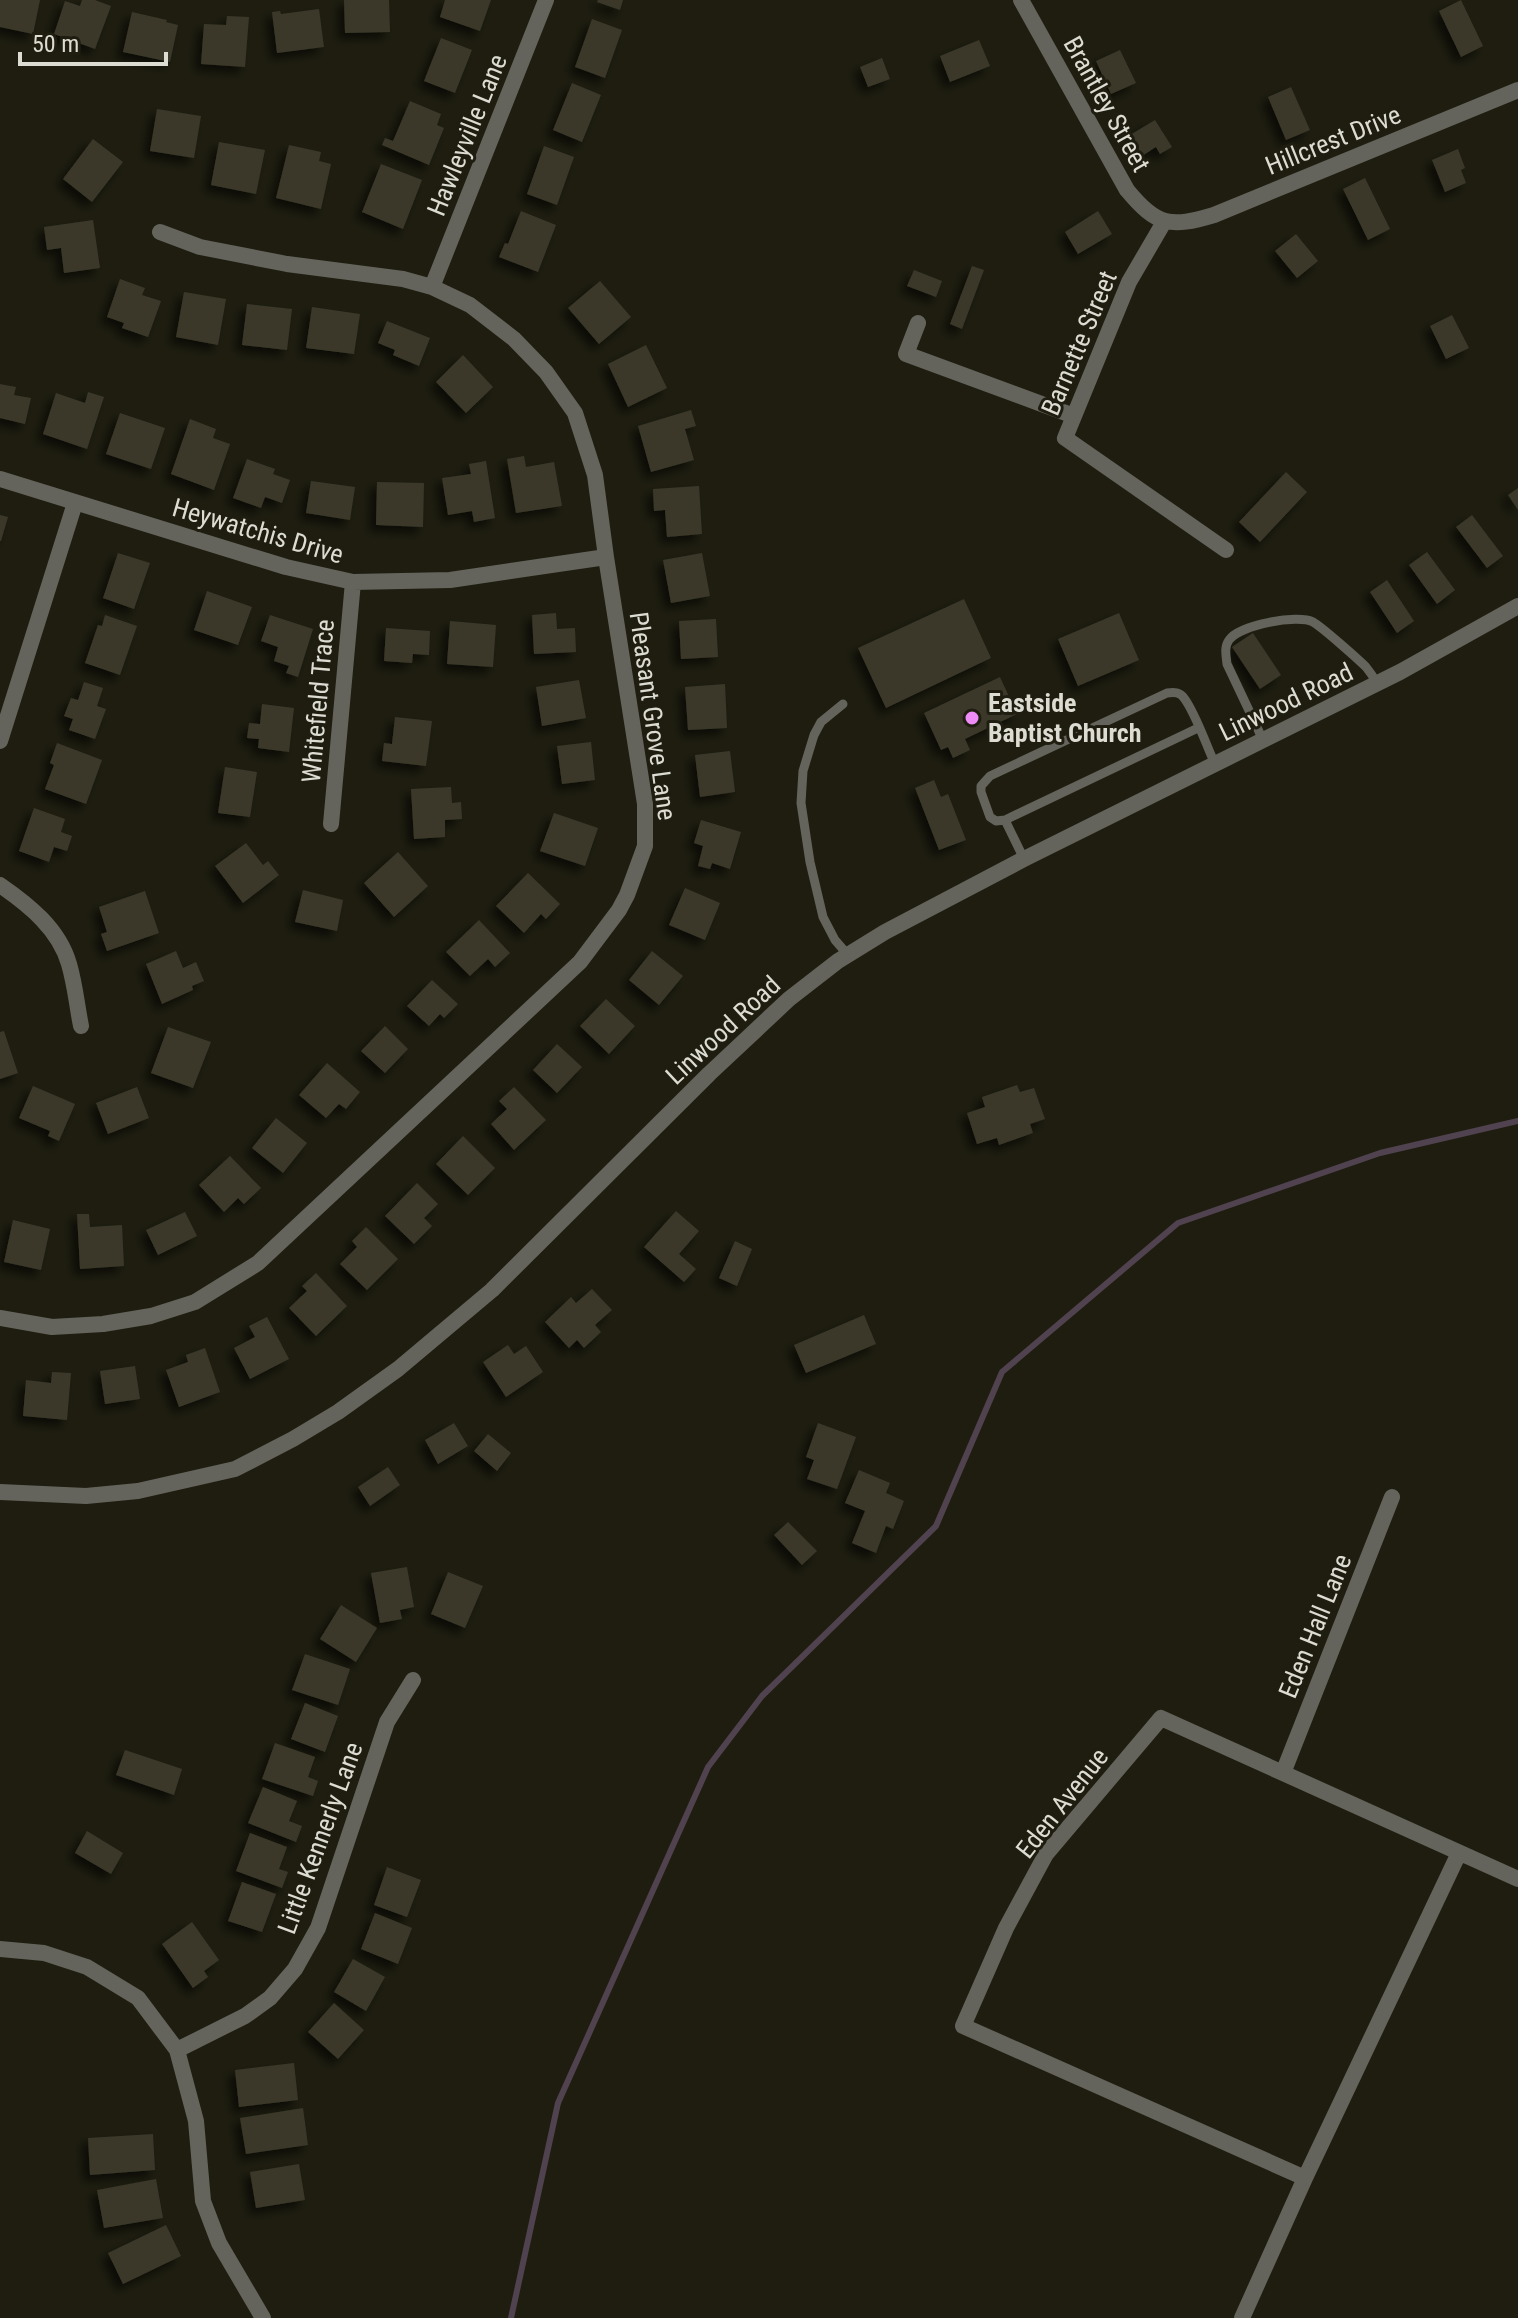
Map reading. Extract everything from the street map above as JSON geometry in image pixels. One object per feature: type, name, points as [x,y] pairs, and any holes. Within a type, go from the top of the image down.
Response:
[{"type":"street","name":"Hawleyville Lane","points":[[432,287],[546,0]]},
{"type":"street","name":"Brantley Street","points":[[1021,0],[1127,190],[1142,208],[1164,222]]},
{"type":"street","name":"Hillcrest Drive","points":[[1164,222],[1180,224],[1214,215],[1518,90]]},
{"type":"street","name":"Barnette Street","points":[[1164,222],[1129,282],[1065,438],[1226,550]]},
{"type":"street","name":"Pleasant Grove Lane","points":[[0,1318],[52,1327],[103,1324],[151,1316],[195,1302],[258,1263],[580,962],[619,910],[645,846],[645,804],[595,475],[575,413],[546,372],[514,339],[470,305],[432,287],[403,279],[287,264],[200,247],[160,232]]},
{"type":"street","points":[[918,323],[906,354],[1074,416]]},
{"type":"street","name":"Heywatchis Drive","points":[[0,479],[286,567],[353,582],[450,580],[606,557]]},
{"type":"street","points":[[0,741],[75,503]]},
{"type":"street","name":"Whitefield Trace","points":[[331,824],[353,582]]},
{"type":"street","name":"Linwood Road","points":[[0,1492],[86,1496],[138,1491],[235,1469],[293,1439],[338,1412],[398,1369],[492,1290],[720,1063],[789,999],[848,955],[885,932],[1024,859],[1377,683],[1518,606]]},
{"type":"street","points":[[0,885],[42,919],[58,940],[69,962],[81,1026]]},
{"type":"street","name":"Eden Hall Lane","points":[[1283,1773],[1392,1497]]},
{"type":"street","name":"Little Kennerly Lane","points":[[177,2050],[245,2016],[270,1998],[295,1969],[318,1928],[387,1722],[413,1680]]},
{"type":"street","name":"Eden Avenue","points":[[1305,2178],[963,2026],[1006,1928],[1046,1854],[1161,1718],[1518,1879]]},
{"type":"street","points":[[1242,2318],[1459,1853]]},
{"type":"street","points":[[0,1949],[44,1953],[87,1967],[138,1998],[177,2050],[196,2121],[203,2201],[219,2243],[263,2318]]},
{"type":"lane","points":[[1263,740],[1227,664],[1225,651],[1235,633],[1257,625],[1312,621],[1367,668],[1377,683]]},
{"type":"lane","points":[[1198,728],[1005,820],[996,821],[990,817],[981,792],[981,786],[990,776],[1167,693],[1183,696],[1215,764]]},
{"type":"lane","points":[[843,704],[821,722],[814,735],[803,771],[801,803],[823,917],[835,940],[848,955]]},
{"type":"lane","points":[[1005,820],[1024,859]]},
{"type":"building","points":[[0,0],[40,0],[33,34],[0,27]]},
{"type":"building","points":[[82,0],[95,0],[111,6],[95,49],[54,34],[65,1],[80,6]]},
{"type":"building","points":[[344,0],[389,0],[390,32],[345,33]]},
{"type":"building","points":[[445,0],[491,0],[480,31],[440,17]]},
{"type":"building","points":[[598,0],[623,0],[620,10]]},
{"type":"building","points":[[1461,0],[1483,46],[1461,57],[1439,11]]},
{"type":"building","points":[[319,9],[324,47],[277,53],[272,12],[280,11],[281,14]]},
{"type":"building","points":[[132,12],[178,25],[170,62],[123,52]]},
{"type":"building","points":[[227,16],[249,17],[245,67],[201,64],[204,24],[226,25]]},
{"type":"building","points":[[592,19],[622,30],[605,78],[575,67]]},
{"type":"building","points":[[441,38],[472,50],[455,93],[424,81]]},
{"type":"building","points":[[979,40],[990,66],[950,82],[940,56]]},
{"type":"building","points":[[1120,50],[1136,83],[1111,94],[1096,61]]},
{"type":"building","points":[[882,58],[890,79],[868,87],[860,67]]},
{"type":"building","points":[[572,83],[601,95],[582,142],[553,130]]},
{"type":"building","points":[[1291,87],[1310,130],[1286,140],[1268,97]]},
{"type":"building","points":[[410,101],[441,114],[437,125],[444,128],[429,165],[382,145],[385,138],[393,141]]},
{"type":"building","points":[[157,109],[201,116],[194,158],[150,151]]},
{"type":"building","points":[[1155,120],[1172,147],[1160,154],[1156,147],[1142,156],[1130,135]]},
{"type":"building","points":[[93,139],[123,162],[92,202],[63,179]]},
{"type":"building","points":[[219,142],[265,150],[256,194],[211,185]]},
{"type":"building","points":[[289,145],[321,152],[319,161],[331,164],[321,209],[276,198]]},
{"type":"building","points":[[544,146],[574,157],[557,205],[527,194]]},
{"type":"building","points":[[1458,149],[1465,168],[1461,170],[1466,183],[1445,192],[1432,160]]},
{"type":"building","points":[[381,164],[422,180],[403,229],[362,212]]},
{"type":"building","points":[[1365,178],[1390,229],[1368,240],[1343,189]]},
{"type":"building","points":[[521,211],[556,225],[538,272],[499,257],[505,243],[508,244]]},
{"type":"building","points":[[1098,211],[1112,234],[1078,254],[1065,232]]},
{"type":"building","points":[[93,220],[100,268],[64,273],[61,248],[47,250],[44,227]]},
{"type":"building","points":[[1296,234],[1318,261],[1297,278],[1275,251]]},
{"type":"building","points":[[972,266],[984,270],[962,329],[950,324]]},
{"type":"building","points":[[914,270],[942,281],[936,297],[907,286]]},
{"type":"building","points":[[120,279],[145,288],[142,295],[161,301],[148,337],[122,328],[124,323],[107,317]]},
{"type":"building","points":[[600,281],[631,317],[599,344],[568,308]]},
{"type":"building","points":[[184,292],[226,299],[218,345],[176,337]]},
{"type":"building","points":[[247,304],[292,309],[287,350],[242,345]]},
{"type":"building","points":[[312,307],[360,314],[354,354],[306,348]]},
{"type":"building","points":[[1452,315],[1469,348],[1446,359],[1430,326]]},
{"type":"building","points":[[387,321],[430,338],[419,366],[393,355],[395,350],[378,343]]},
{"type":"building","points":[[646,345],[667,388],[628,407],[608,364]]},
{"type":"building","points":[[463,355],[493,387],[466,413],[436,382]]},
{"type":"building","points":[[0,384],[16,387],[14,395],[31,398],[25,424],[0,418]]},
{"type":"building","points":[[88,392],[104,397],[87,449],[43,434],[56,393],[85,403]]},
{"type":"building","points":[[691,410],[696,426],[685,429],[694,460],[651,472],[638,426]]},
{"type":"building","points":[[120,413],[165,428],[151,469],[106,454]]},
{"type":"building","points":[[190,419],[216,429],[213,438],[230,444],[214,490],[171,474]]},
{"type":"building","points":[[524,456],[526,467],[554,462],[562,506],[516,513],[507,459]]},
{"type":"building","points":[[247,459],[275,469],[273,474],[290,480],[282,503],[265,497],[261,508],[233,498]]},
{"type":"building","points":[[486,461],[495,518],[474,522],[472,511],[448,515],[442,478],[471,474],[469,464]]},
{"type":"building","points":[[1286,472],[1307,492],[1260,542],[1239,522]]},
{"type":"building","points":[[311,481],[355,487],[350,520],[306,513]]},
{"type":"building","points":[[377,482],[424,483],[423,527],[376,525]]},
{"type":"building","points":[[699,486],[702,534],[667,537],[665,510],[654,511],[653,489]]},
{"type":"building","points":[[1518,488],[1518,510],[1508,495]]},
{"type":"building","points":[[0,515],[8,517],[1,541],[0,541]]},
{"type":"building","points":[[1472,515],[1503,556],[1487,568],[1456,527]]},
{"type":"building","points":[[1427,552],[1455,590],[1437,604],[1409,565]]},
{"type":"building","points":[[118,553],[150,563],[134,609],[103,598]]},
{"type":"building","points":[[702,553],[710,596],[671,603],[663,560]]},
{"type":"building","points":[[1387,580],[1414,621],[1397,633],[1370,592]]},
{"type":"building","points":[[207,591],[252,607],[238,645],[194,630]]},
{"type":"building","points":[[964,599],[991,658],[886,708],[858,648]]},
{"type":"building","points":[[556,613],[557,629],[575,628],[576,652],[534,654],[532,615]]},
{"type":"building","points":[[1119,613],[1139,660],[1078,686],[1058,639]]},
{"type":"building","points":[[105,615],[137,626],[120,675],[85,663],[98,625],[102,626]]},
{"type":"building","points":[[270,615],[313,629],[298,677],[286,673],[289,666],[274,661],[278,647],[261,641]]},
{"type":"building","points":[[716,619],[718,657],[681,659],[679,621]]},
{"type":"building","points":[[450,621],[496,625],[493,667],[447,664]]},
{"type":"building","points":[[386,628],[430,631],[429,655],[413,654],[412,663],[384,661]]},
{"type":"building","points":[[1253,633],[1281,675],[1260,689],[1232,647]]},
{"type":"building","points":[[1000,677],[1017,714],[965,739],[970,750],[953,758],[948,747],[941,750],[924,713]]},
{"type":"building","points":[[579,680],[586,718],[542,726],[536,687]]},
{"type":"building","points":[[84,682],[103,688],[97,706],[106,709],[95,739],[69,730],[73,719],[64,716],[71,698],[78,700]]},
{"type":"building","points":[[725,684],[727,728],[688,730],[685,687]]},
{"type":"building","points":[[262,704],[294,708],[289,752],[258,748],[259,739],[247,738],[249,723],[260,724]]},
{"type":"building","points":[[395,717],[432,721],[426,766],[382,761],[384,743],[392,744]]},
{"type":"building","points":[[591,742],[595,780],[562,784],[557,746]]},
{"type":"building","points":[[57,743],[102,760],[86,804],[45,789],[54,765],[50,763]]},
{"type":"building","points":[[730,751],[735,792],[700,797],[695,755]]},
{"type":"building","points":[[225,767],[257,772],[250,817],[218,813]]},
{"type":"building","points":[[934,780],[941,797],[948,794],[966,840],[939,850],[915,788]]},
{"type":"building","points":[[451,787],[452,803],[461,802],[462,819],[445,820],[445,837],[414,839],[411,789]]},
{"type":"building","points":[[34,808],[65,819],[61,832],[72,836],[67,851],[54,847],[49,862],[19,851]]},
{"type":"building","points":[[554,813],[598,828],[585,866],[540,851]]},
{"type":"building","points":[[701,820],[741,832],[730,869],[712,863],[710,869],[698,866],[703,846],[694,843]]},
{"type":"building","points":[[246,843],[263,865],[268,861],[279,875],[243,903],[215,866]]},
{"type":"building","points":[[398,852],[428,886],[394,917],[364,883]]},
{"type":"building","points":[[528,873],[560,904],[546,919],[541,914],[524,933],[496,906]]},
{"type":"building","points":[[685,888],[720,903],[705,940],[669,925]]},
{"type":"building","points":[[303,890],[343,900],[337,931],[295,922]]},
{"type":"building","points":[[145,891],[159,933],[107,951],[101,934],[107,932],[99,907]]},
{"type":"building","points":[[479,920],[510,953],[495,967],[488,959],[470,976],[446,952]]},
{"type":"building","points":[[176,951],[183,968],[196,962],[204,981],[192,986],[193,990],[162,1004],[146,964]]},
{"type":"building","points":[[652,951],[683,976],[659,1005],[629,980]]},
{"type":"building","points":[[432,980],[458,1004],[444,1018],[440,1014],[429,1026],[407,1006]]},
{"type":"building","points":[[606,999],[635,1026],[609,1054],[580,1026]]},
{"type":"building","points":[[385,1026],[408,1049],[385,1073],[361,1051]]},
{"type":"building","points":[[168,1027],[211,1042],[193,1088],[151,1073]]},
{"type":"building","points":[[4,1031],[18,1073],[0,1079],[0,1032]]},
{"type":"building","points":[[557,1044],[582,1067],[557,1093],[533,1070]]},
{"type":"building","points":[[327,1063],[360,1092],[346,1109],[339,1104],[326,1118],[299,1095]]},
{"type":"building","points":[[1017,1085],[1020,1092],[1034,1088],[1045,1119],[1030,1124],[1033,1133],[999,1145],[997,1138],[977,1144],[967,1113],[985,1107],[982,1097]]},
{"type":"building","points":[[33,1086],[75,1104],[59,1141],[48,1136],[50,1131],[19,1118]]},
{"type":"building","points":[[137,1087],[149,1118],[108,1134],[96,1103]]},
{"type":"building","points":[[514,1087],[546,1120],[514,1150],[491,1124],[507,1109],[499,1101]]},
{"type":"building","points":[[276,1118],[307,1143],[283,1173],[252,1148]]},
{"type":"building","points":[[463,1136],[495,1168],[468,1195],[436,1164]]},
{"type":"building","points":[[230,1156],[261,1188],[244,1204],[238,1198],[224,1212],[199,1185]]},
{"type":"building","points":[[417,1183],[438,1204],[424,1218],[432,1226],[414,1244],[385,1216]]},
{"type":"building","points":[[676,1211],[699,1231],[679,1254],[696,1269],[684,1282],[644,1247]]},
{"type":"building","points":[[185,1212],[197,1236],[158,1255],[146,1230]]},
{"type":"building","points":[[77,1214],[89,1214],[90,1227],[122,1225],[124,1266],[80,1269]]},
{"type":"building","points":[[13,1220],[50,1229],[41,1270],[4,1262]]},
{"type":"building","points":[[366,1227],[398,1259],[367,1290],[340,1264],[357,1247],[352,1241]]},
{"type":"building","points":[[735,1241],[752,1249],[737,1286],[719,1278]]},
{"type":"building","points":[[316,1273],[347,1306],[316,1336],[289,1308],[307,1291],[302,1286]]},
{"type":"building","points":[[592,1289],[612,1310],[595,1325],[601,1332],[584,1348],[577,1340],[569,1348],[545,1322],[571,1297],[576,1303]]},
{"type":"building","points":[[864,1315],[876,1344],[806,1373],[794,1345]]},
{"type":"building","points":[[267,1317],[289,1359],[250,1379],[234,1348],[255,1337],[249,1326]]},
{"type":"building","points":[[508,1345],[514,1354],[526,1346],[543,1372],[506,1397],[483,1362]]},
{"type":"building","points":[[205,1348],[220,1392],[179,1407],[166,1370],[188,1362],[186,1355]]},
{"type":"building","points":[[135,1366],[140,1399],[105,1404],[100,1371]]},
{"type":"building","points":[[52,1372],[71,1373],[67,1420],[23,1416],[26,1380],[51,1383]]},
{"type":"building","points":[[454,1423],[468,1446],[438,1464],[425,1440]]},
{"type":"building","points":[[818,1423],[856,1437],[837,1489],[807,1479],[814,1460],[806,1457]]},
{"type":"building","points":[[488,1434],[511,1453],[497,1471],[474,1451]]},
{"type":"building","points":[[388,1467],[400,1485],[370,1506],[358,1487]]},
{"type":"building","points":[[859,1470],[890,1483],[886,1493],[904,1501],[893,1529],[886,1526],[876,1553],[852,1543],[865,1511],[845,1503]]},
{"type":"building","points":[[788,1522],[817,1551],[802,1565],[774,1535]]},
{"type":"building","points":[[407,1567],[414,1607],[400,1610],[402,1619],[380,1623],[371,1573]]},
{"type":"building","points":[[448,1572],[483,1586],[465,1628],[431,1614]]},
{"type":"building","points":[[341,1605],[377,1628],[356,1662],[320,1639]]},
{"type":"building","points":[[305,1654],[350,1669],[338,1705],[292,1690]]},
{"type":"building","points":[[305,1703],[338,1716],[325,1752],[291,1739]]},
{"type":"building","points":[[275,1743],[315,1757],[308,1777],[318,1781],[313,1796],[262,1779]]},
{"type":"building","points":[[125,1750],[182,1769],[174,1795],[116,1775]]},
{"type":"building","points":[[263,1787],[297,1801],[289,1821],[302,1826],[296,1842],[248,1823]]},
{"type":"building","points":[[87,1831],[123,1853],[111,1874],[75,1853]]},
{"type":"building","points":[[250,1833],[287,1847],[279,1869],[288,1872],[282,1888],[236,1871]]},
{"type":"building","points":[[387,1867],[421,1880],[407,1917],[374,1905]]},
{"type":"building","points":[[242,1882],[276,1894],[262,1932],[228,1921]]},
{"type":"building","points":[[375,1913],[412,1928],[398,1964],[361,1949]]},
{"type":"building","points":[[192,1922],[219,1960],[204,1971],[208,1977],[193,1988],[162,1944]]},
{"type":"building","points":[[353,1959],[385,1977],[366,2011],[334,1992]]},
{"type":"building","points":[[334,2003],[364,2030],[338,2059],[308,2032]]},
{"type":"building","points":[[294,2063],[298,2100],[239,2107],[235,2070]]},
{"type":"building","points":[[303,2108],[308,2145],[246,2154],[240,2118]]},
{"type":"building","points":[[153,2134],[155,2170],[90,2175],[88,2138]]},
{"type":"building","points":[[299,2164],[305,2200],[256,2208],[250,2172]]},
{"type":"building","points":[[156,2179],[163,2218],[104,2228],[97,2190]]},
{"type":"building","points":[[166,2225],[181,2256],[123,2284],[108,2253]]},
{"type":"waterway","points":[[511,2318],[558,2103],[708,1767],[762,1696],[936,1526],[1002,1372],[1178,1223],[1380,1153],[1518,1121]]},
{"type":"place","name":"Eastside Baptist Church","points":[[972,718]]}]
